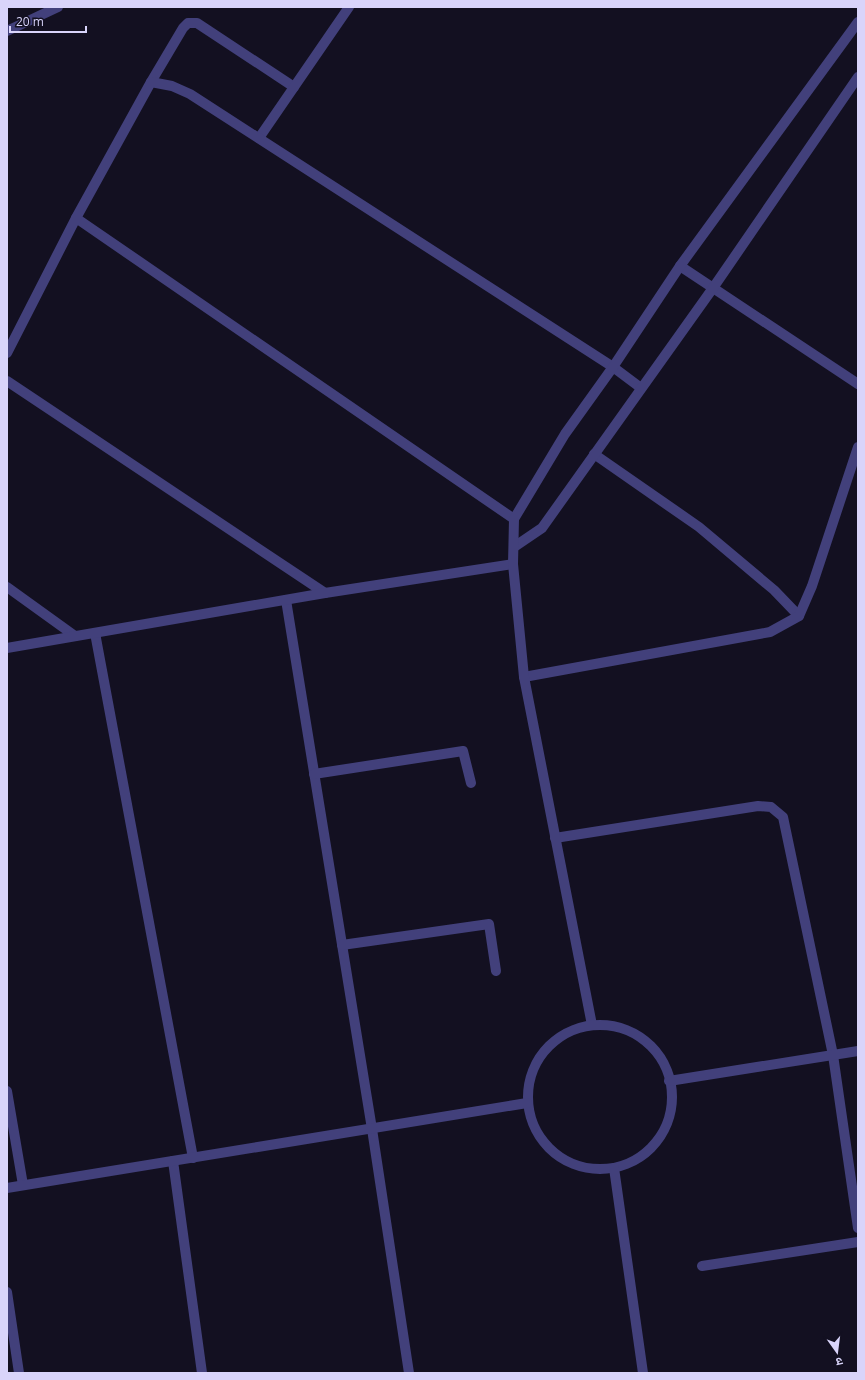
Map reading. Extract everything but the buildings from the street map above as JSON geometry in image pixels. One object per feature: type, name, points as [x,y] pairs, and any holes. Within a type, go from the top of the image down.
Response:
[{"type":"street","points":[[7,30],[58,7]]},
{"type":"street","points":[[259,138],[350,7]]},
{"type":"street","points":[[592,1025],[524,677],[513,564],[514,519],[565,434],[680,266],[858,22]]},
{"type":"street","points":[[7,353],[76,218],[151,82],[183,28],[188,23],[198,23],[294,87]]},
{"type":"street","points":[[514,547],[542,528],[713,288],[858,77]]},
{"type":"street","points":[[151,82],[172,86],[190,94],[612,367],[641,388]]},
{"type":"street","points":[[76,218],[514,519]]},
{"type":"street","points":[[680,266],[858,384]]},
{"type":"street","points":[[7,381],[325,593]]},
{"type":"street","points":[[524,677],[770,632],[799,616],[812,586],[858,447]]},
{"type":"street","points":[[594,454],[699,527],[774,590],[799,616]]},
{"type":"street","points":[[7,648],[325,593],[513,564]]},
{"type":"street","points":[[7,587],[75,636]]},
{"type":"street","points":[[286,600],[410,1373]]},
{"type":"street","points":[[95,633],[193,1158]]},
{"type":"street","points":[[314,774],[463,751],[471,783]]},
{"type":"street","points":[[555,838],[758,806],[771,807],[783,817],[833,1055],[858,1228]]},
{"type":"street","points":[[342,945],[489,924],[496,971]]},
{"type":"street","points":[[592,1025],[614,1026],[640,1037],[661,1056],[671,1083],[671,1111],[660,1137],[639,1157],[614,1168],[585,1167],[559,1156],[539,1136],[528,1110],[528,1082],[540,1056],[560,1036],[574,1028],[592,1025]]},
{"type":"street","points":[[669,1080],[858,1051]]},
{"type":"street","points":[[7,1091],[23,1185]]},
{"type":"street","points":[[7,1188],[528,1103]]},
{"type":"street","points":[[173,1161],[202,1373]]},
{"type":"street","points":[[614,1168],[643,1373]]},
{"type":"street","points":[[702,1266],[858,1242]]},
{"type":"street","points":[[7,1292],[19,1373]]}]
